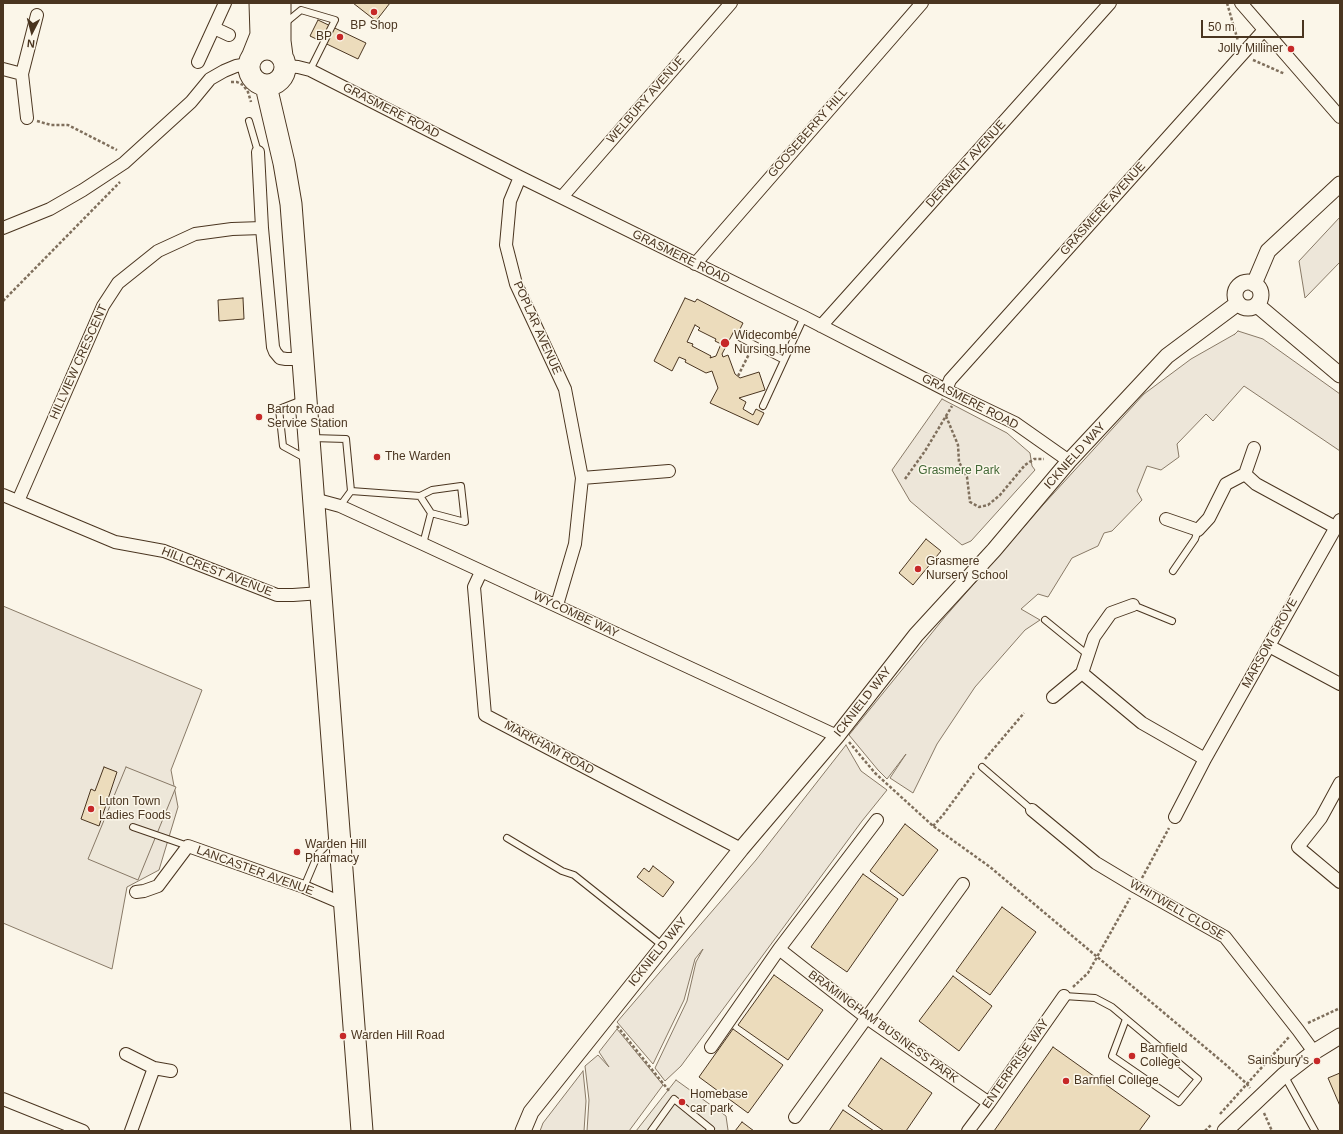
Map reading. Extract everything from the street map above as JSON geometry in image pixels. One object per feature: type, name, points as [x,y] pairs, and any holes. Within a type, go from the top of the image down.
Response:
[{"type":"highway","points":[[260,3],[261,35],[248,69],[253,80],[266,86],[274,84],[283,77],[284,61],[280,41],[280,3]]},
{"type":"highway","points":[[251,59],[262,49],[268,48],[273,49],[284,61]]},
{"type":"highway","points":[[266,86],[284,162],[290,204],[362,1131]]},
{"type":"street","points":[[198,62],[225,3]]},
{"type":"street","name":"WELBURY AVENUE","points":[[562,197],[731,3]]},
{"type":"street","name":"GOOSEBERRY HILL","points":[[695,264],[922,3]]},
{"type":"street","name":"DERWENT AVENUE","points":[[821,326],[1110,3]]},
{"type":"street","points":[[1241,3],[1340,117]]},
{"type":"street","points":[[27,118],[22,74],[37,15]]},
{"type":"street","points":[[214,28],[229,35]]},
{"type":"street","name":"GRASMERE AVENUE","points":[[946,390],[950,380],[1264,30]]},
{"type":"street","points":[[3,228],[50,209],[124,163],[191,102],[210,79],[251,59]]},
{"type":"street","name":"GRASMERE ROAD","points":[[284,61],[310,70],[520,178],[562,197],[804,317],[958,396],[1015,423],[1069,462]]},
{"type":"street","points":[[3,69],[22,74]]},
{"type":"street","points":[[258,152],[262,228],[273,347],[280,358],[303,359]]},
{"type":"street","name":"POPLAR AVENUE","points":[[520,178],[510,201],[506,244],[516,284],[565,389],[582,478],[575,544],[557,605]]},
{"type":"street","points":[[1254,284],[1268,251],[1340,184]]},
{"type":"street","name":"HILLVIEW CRESCENT","points":[[18,501],[103,306],[118,283],[158,251],[195,234],[262,228]]},
{"type":"street","points":[[1247,282],[1254,284],[1260,289],[1261,294],[1257,304],[1249,308],[1241,306],[1238,303],[1236,292],[1240,286],[1247,282]]},
{"type":"street","name":"ICKNIELD WAY","points":[[522,1131],[531,1112],[662,946],[741,849],[837,736],[916,635],[994,550],[1069,462],[1167,356],[1238,303]]},
{"type":"street","points":[[1257,304],[1340,375]]},
{"type":"street","points":[[1166,519],[1198,530],[1209,518],[1226,484],[1245,474],[1254,448]]},
{"type":"street","points":[[582,478],[669,471]]},
{"type":"street","name":"MARSOM GROVE","points":[[1175,817],[1205,759],[1337,524],[1256,484],[1245,474]]},
{"type":"street","name":"HILLCREST AVENUE","points":[[3,495],[115,542],[164,551],[277,595],[321,593]]},
{"type":"street","name":"WYCOMBE WAY","points":[[314,499],[340,506],[481,572],[557,605],[837,736]]},
{"type":"street","name":"MARKHAM ROAD","points":[[481,572],[474,587],[485,715],[741,849]]},
{"type":"street","points":[[1053,697],[1082,673],[1094,637],[1110,614],[1133,604]]},
{"type":"street","points":[[1269,646],[1340,684]]},
{"type":"street","points":[[1082,673],[1142,723],[1205,759]]},
{"type":"street","points":[[1340,783],[1321,818],[1298,847],[1340,882]]},
{"type":"street","name":"WHITWELL CLOSE","points":[[1032,810],[1096,863],[1225,937],[1314,1052]]},
{"type":"street","points":[[711,1047],[778,949],[877,820]]},
{"type":"street","name":"LANCASTER AVENUE","points":[[136,892],[158,886],[188,846],[304,887],[344,904]]},
{"type":"street","points":[[795,1117],[963,884]]},
{"type":"street","name":"BRAMINGHAM BUSINESS PARK","points":[[778,949],[867,1018],[989,1103]]},
{"type":"street","name":"ENTERPRISE WAY","points":[[968,1131],[1064,996]]},
{"type":"street","points":[[1226,1131],[1284,1075],[1314,1052],[1340,1036]]},
{"type":"street","points":[[126,1054],[154,1068],[171,1071]]},
{"type":"street","points":[[131,1131],[154,1068]]},
{"type":"street","points":[[3,1099],[83,1131]]},
{"type":"lane","points":[[280,28],[301,10],[335,20],[310,70]]},
{"type":"lane","points":[[249,121],[258,152]]},
{"type":"lane","points":[[763,406],[804,317]]},
{"type":"lane","points":[[741,338],[784,360]]},
{"type":"lane","points":[[306,397],[299,402],[280,409],[283,446],[303,456],[311,463]]},
{"type":"lane","points":[[309,438],[346,439],[351,491],[340,506]]},
{"type":"lane","points":[[351,491],[420,496],[432,490],[461,486],[465,522],[431,513],[420,496]]},
{"type":"lane","points":[[423,544],[431,513]]},
{"type":"lane","points":[[1173,571],[1195,539],[1198,530]]},
{"type":"lane","points":[[1133,604],[1172,621]]},
{"type":"lane","points":[[1045,620],[1088,655]]},
{"type":"lane","points":[[982,767],[1032,810]]},
{"type":"lane","points":[[133,827],[188,846]]},
{"type":"lane","points":[[304,887],[318,854],[339,836]]},
{"type":"lane","points":[[507,838],[562,871],[574,875],[662,946]]},
{"type":"lane","points":[[1064,996],[1095,998],[1112,1007],[1198,1079],[1179,1102],[1112,1056],[1126,1019]]},
{"type":"lane","points":[[1284,1075],[1315,1131]]},
{"type":"lane","points":[[651,1131],[674,1099],[711,1129],[709,1131]]},
{"type":"path","points":[[225,82],[237,82],[243,85],[248,92],[255,115],[249,121]]},
{"type":"path","points":[[27,118],[51,125],[68,125],[117,150]]},
{"type":"path","points":[[3,301],[124,179]]},
{"type":"path","points":[[738,376],[753,344]]},
{"type":"path","points":[[905,479],[925,451],[958,396]]},
{"type":"path","points":[[946,416],[958,445],[959,462],[967,477],[970,502],[979,507],[988,505],[1000,495],[1025,465],[1034,459],[1043,459],[1053,450]]},
{"type":"path","points":[[837,736],[848,740],[875,773],[933,826],[990,867],[1247,1084],[1258,1100],[1272,1131]]},
{"type":"path","points":[[1064,996],[1088,973],[1175,817]]},
{"type":"path","points":[[1306,1024],[1340,1008]]},
{"type":"path","points":[[608,1015],[668,1089],[674,1099]]},
{"type":"path","points":[[1206,1131],[1290,1036]]},
{"type":"green space","points":[[1340,217],[1340,262],[1305,298],[1299,261]]},
{"type":"green space","points":[[1238,331],[1263,339],[1340,394],[1340,451],[1244,386],[1213,421],[1206,414],[1177,444],[1179,457],[1161,470],[1147,466],[1137,491],[1142,500],[1112,531],[1104,533],[1098,546],[1072,558],[1048,597],[1038,594],[1021,609],[1040,620],[1025,630],[975,687],[937,744],[913,793],[890,778],[906,754],[887,779],[849,735],[944,618],[1043,505],[1144,394],[1191,359]]},
{"type":"green space","name":"Grasmere Park","points":[[942,399],[1007,433],[1030,453],[1032,466],[1035,470],[971,541],[962,545],[910,501],[892,470]]},
{"type":"green space","points":[[3,606],[202,690],[171,770],[178,807],[159,870],[127,887],[112,969],[3,923]]},
{"type":"green space","points":[[846,745],[861,771],[887,790],[862,821],[681,1066],[665,1081],[655,1068],[687,1001],[696,962],[703,949],[695,959],[684,1000],[653,1064],[617,1022],[756,860]]},
{"type":"green space","points":[[617,1029],[663,1085],[629,1131],[587,1131],[589,1100],[585,1066],[598,1055],[609,1067],[599,1052]]},
{"type":"green space","points":[[583,1071],[586,1101],[584,1131],[540,1131],[543,1123]]},
{"type":"shaded area","points":[[126,767],[176,787],[138,880],[88,859]]},
{"type":"shaded area","name":"Homebase car park","points":[[676,1080],[726,1116],[728,1130],[636,1131]]},
{"type":"building","name":"BP Shop","points":[[353,3],[390,3],[376,21]]},
{"type":"building","points":[[318,20],[366,43],[358,59],[310,36]]},
{"type":"building","points":[[243,298],[244,319],[219,321],[218,300]]},
{"type":"building","points":[[685,298],[695,302],[697,299],[743,323],[738,333],[734,331],[722,354],[723,357],[728,355],[735,374],[740,378],[759,372],[765,390],[739,398],[746,402],[743,409],[753,415],[756,409],[764,413],[758,425],[710,403],[718,388],[712,371],[706,373],[685,362],[686,360],[679,357],[672,371],[654,361]],"holes":[[[695,325],[700,328],[698,330],[716,339],[715,341],[721,344],[716,356],[710,358],[711,356],[692,346],[693,344],[687,342]]]},
{"type":"building","points":[[926,539],[941,551],[913,585],[899,573]]},
{"type":"building","points":[[104,767],[117,772],[99,826],[81,819],[91,789],[95,791]]},
{"type":"building","points":[[905,824],[938,850],[903,896],[870,871]]},
{"type":"building","points":[[653,866],[674,882],[663,897],[637,877],[644,868],[649,872]]},
{"type":"building","points":[[863,874],[898,899],[847,972],[811,947]]},
{"type":"building","points":[[1002,907],[1036,932],[990,995],[956,971]]},
{"type":"building","points":[[774,975],[823,1010],[788,1060],[738,1025]]},
{"type":"building","points":[[953,976],[992,1006],[959,1051],[919,1021]]},
{"type":"building","points":[[733,1029],[783,1065],[748,1113],[699,1077]]},
{"type":"building","name":"Barnfiel College","points":[[1053,1047],[1150,1116],[1139,1131],[994,1131]]},
{"type":"building","points":[[881,1058],[932,1093],[906,1131],[884,1131],[848,1106]]},
{"type":"building","points":[[1340,1073],[1340,1106],[1328,1078]]},
{"type":"building","points":[[843,1110],[874,1131],[829,1131]]},
{"type":"building","points":[[742,1122],[754,1131],[735,1131]]},
{"type":"place","name":"BP Shop","points":[[374,12]]},
{"type":"place","name":"BP","points":[[340,37]]},
{"type":"place","name":"Jolly Milliner","points":[[1291,49]]},
{"type":"place","name":"Widecombe Nursing Home","points":[[725,343]]},
{"type":"place","name":"Barton Road Service Station","points":[[259,417]]},
{"type":"place","name":"The Warden","points":[[377,457]]},
{"type":"place","name":"Grasmere Nursery School","points":[[918,569]]},
{"type":"place","name":"Luton Town Ladies Foods","points":[[91,809]]},
{"type":"place","name":"Warden Hill Pharmacy","points":[[297,852]]},
{"type":"place","name":"Warden Hill Road","points":[[343,1036]]},
{"type":"place","name":"Barnfield College","points":[[1132,1056]]},
{"type":"place","name":"Sainsbury's","points":[[1317,1061]]},
{"type":"place","name":"Barnfiel College","points":[[1066,1081]]},
{"type":"place","name":"Homebase car park","points":[[682,1102]]}]
